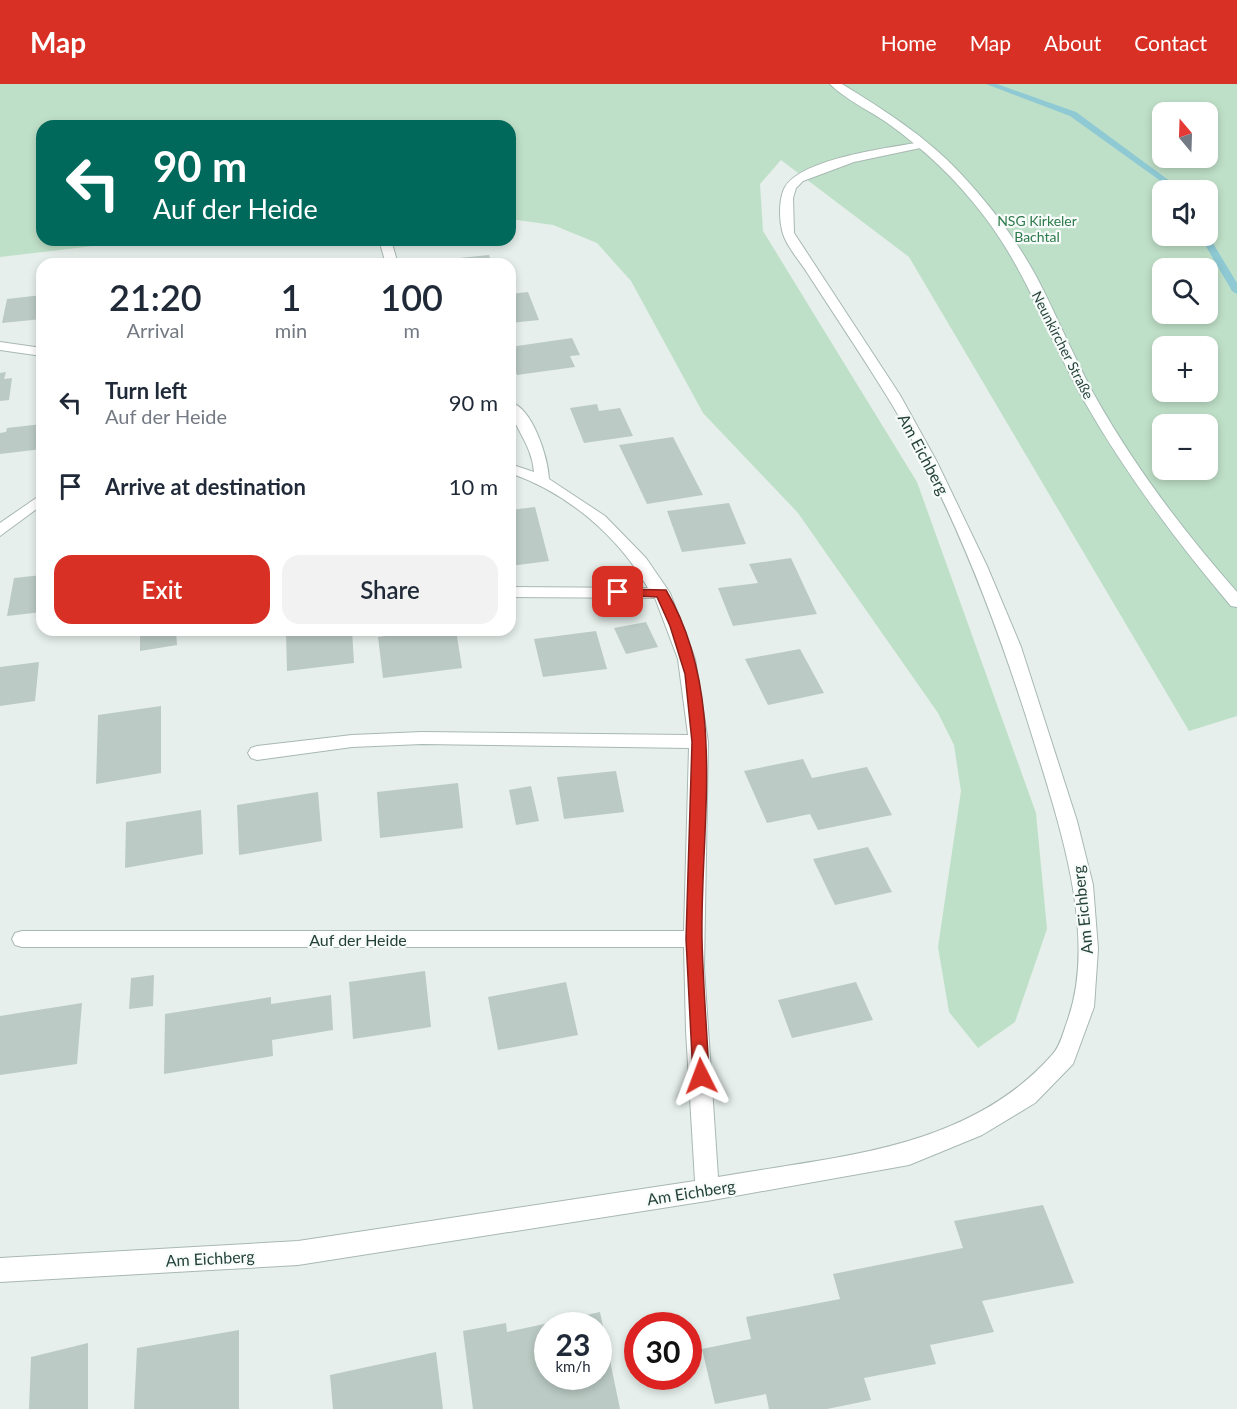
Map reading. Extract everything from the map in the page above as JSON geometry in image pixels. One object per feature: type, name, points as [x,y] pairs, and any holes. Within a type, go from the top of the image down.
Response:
[{"type":"street","name":"Neunkircher Straße","points":[[835,84],[871,107],[921,145],[969,189],[1019,258],[1089,397],[1117,444],[1156,503],[1205,566],[1237,602]]},
{"type":"street","name":"Am Eichberg","points":[[0,1270],[298,1252],[706,1191],[909,1154],[974,1128],[1027,1096],[1065,1057],[1083,1007],[1088,948],[1083,885],[1068,821],[1013,647],[979,566],[930,462],[892,395],[788,233],[786,209],[791,187],[813,171],[853,158],[921,145]]},
{"type":"street","points":[[0,346],[36,351]]},
{"type":"street","points":[[516,413],[528,427],[542,458],[542,480]]},
{"type":"street","points":[[516,470],[542,480],[584,506],[613,530],[640,558],[662,593],[677,626],[692,674],[699,742],[694,939],[706,1191]]},
{"type":"street","points":[[0,531],[36,503]]},
{"type":"street","points":[[516,592],[662,593]]},
{"type":"street","points":[[257,753],[351,741],[422,738],[699,742]]},
{"type":"street","name":"Auf der Heide","points":[[22,939],[694,939]]},
{"type":"green space","name":"NSG Kirkeler Bachtal","points":[[0,84],[1237,84],[1237,716],[1189,731],[909,257],[781,160],[760,184],[763,231],[917,482],[1036,813],[1047,929],[1015,1022],[978,1048],[949,1012],[938,947],[961,791],[954,745],[938,713],[798,513],[703,413],[631,281],[597,243],[553,225],[516,220],[516,120],[36,120],[36,246],[93,246],[0,257]]},
{"type":"building","points":[[489,255],[490,258],[459,258]]},
{"type":"building","points":[[528,292],[539,320],[516,322],[516,293]]},
{"type":"building","points":[[36,296],[36,320],[2,323],[7,299]]},
{"type":"building","points":[[572,338],[580,355],[570,356],[575,367],[517,375],[516,346]]},
{"type":"building","points":[[6,372],[4,379],[12,378],[9,400],[0,401],[0,373]]},
{"type":"building","points":[[597,404],[599,411],[620,408],[633,436],[584,443],[570,408]]},
{"type":"building","points":[[36,425],[36,450],[0,454],[0,433],[6,432],[7,428]]},
{"type":"building","points":[[673,437],[703,495],[647,504],[619,445]]},
{"type":"building","points":[[729,503],[746,544],[682,552],[667,511]]},
{"type":"building","points":[[535,507],[549,561],[516,565],[516,509]]},
{"type":"building","points":[[791,558],[817,614],[733,626],[718,588],[758,583],[749,564]]},
{"type":"building","points":[[36,576],[36,613],[7,616],[14,578]]},
{"type":"building","points":[[646,622],[658,647],[626,654],[614,628]]},
{"type":"building","points":[[596,631],[607,669],[543,677],[534,639]]},
{"type":"building","points":[[140,636],[176,636],[177,645],[140,651]]},
{"type":"building","points":[[286,636],[352,636],[354,663],[287,671]]},
{"type":"building","points":[[457,636],[462,668],[383,678],[378,637]]},
{"type":"building","points":[[800,649],[824,693],[768,705],[745,659]]},
{"type":"building","points":[[39,662],[35,701],[0,706],[0,667]]},
{"type":"building","points":[[161,706],[161,773],[96,784],[98,715]]},
{"type":"building","points":[[803,759],[812,778],[867,767],[892,815],[818,830],[810,814],[767,823],[744,771]]},
{"type":"building","points":[[616,771],[624,812],[564,819],[557,777]]},
{"type":"building","points":[[458,783],[463,828],[380,838],[377,792]]},
{"type":"building","points":[[531,786],[539,821],[516,825],[509,790]]},
{"type":"building","points":[[318,792],[322,841],[239,855],[237,805]]},
{"type":"building","points":[[201,810],[203,854],[125,868],[126,822]]},
{"type":"building","points":[[868,847],[892,892],[835,905],[813,859]]},
{"type":"building","points":[[425,971],[431,1027],[353,1039],[349,982]]},
{"type":"building","points":[[154,975],[153,1006],[129,1009],[131,978]]},
{"type":"building","points":[[566,982],[578,1035],[498,1050],[488,997]]},
{"type":"building","points":[[856,982],[873,1020],[792,1038],[778,1000]]},
{"type":"building","points":[[331,995],[333,1030],[272,1040],[273,1056],[164,1074],[165,1014],[271,997],[271,1004]]},
{"type":"building","points":[[82,1003],[77,1064],[0,1075],[0,1016]]},
{"type":"building","points":[[1043,1205],[1074,1283],[982,1301],[994,1332],[930,1345],[936,1364],[864,1378],[871,1400],[827,1409],[769,1409],[766,1394],[715,1404],[702,1349],[751,1339],[746,1317],[840,1299],[833,1274],[963,1248],[954,1221]]},
{"type":"building","points":[[506,1323],[507,1332],[534,1326],[534,1390],[612,1390],[612,1370],[620,1409],[473,1409],[463,1331]]},
{"type":"building","points":[[239,1330],[239,1409],[134,1409],[137,1348]]},
{"type":"building","points":[[88,1343],[88,1409],[29,1409],[31,1357]]},
{"type":"building","points":[[436,1352],[443,1409],[333,1409],[330,1375]]},
{"type":"waterway","points":[[990,84],[1073,114],[1164,180]]},
{"type":"waterway","points":[[1210,246],[1237,291]]},
{"type":"route","points":[[618,592],[662,593],[677,626],[692,674],[699,742],[694,939],[701,1076]]}]
